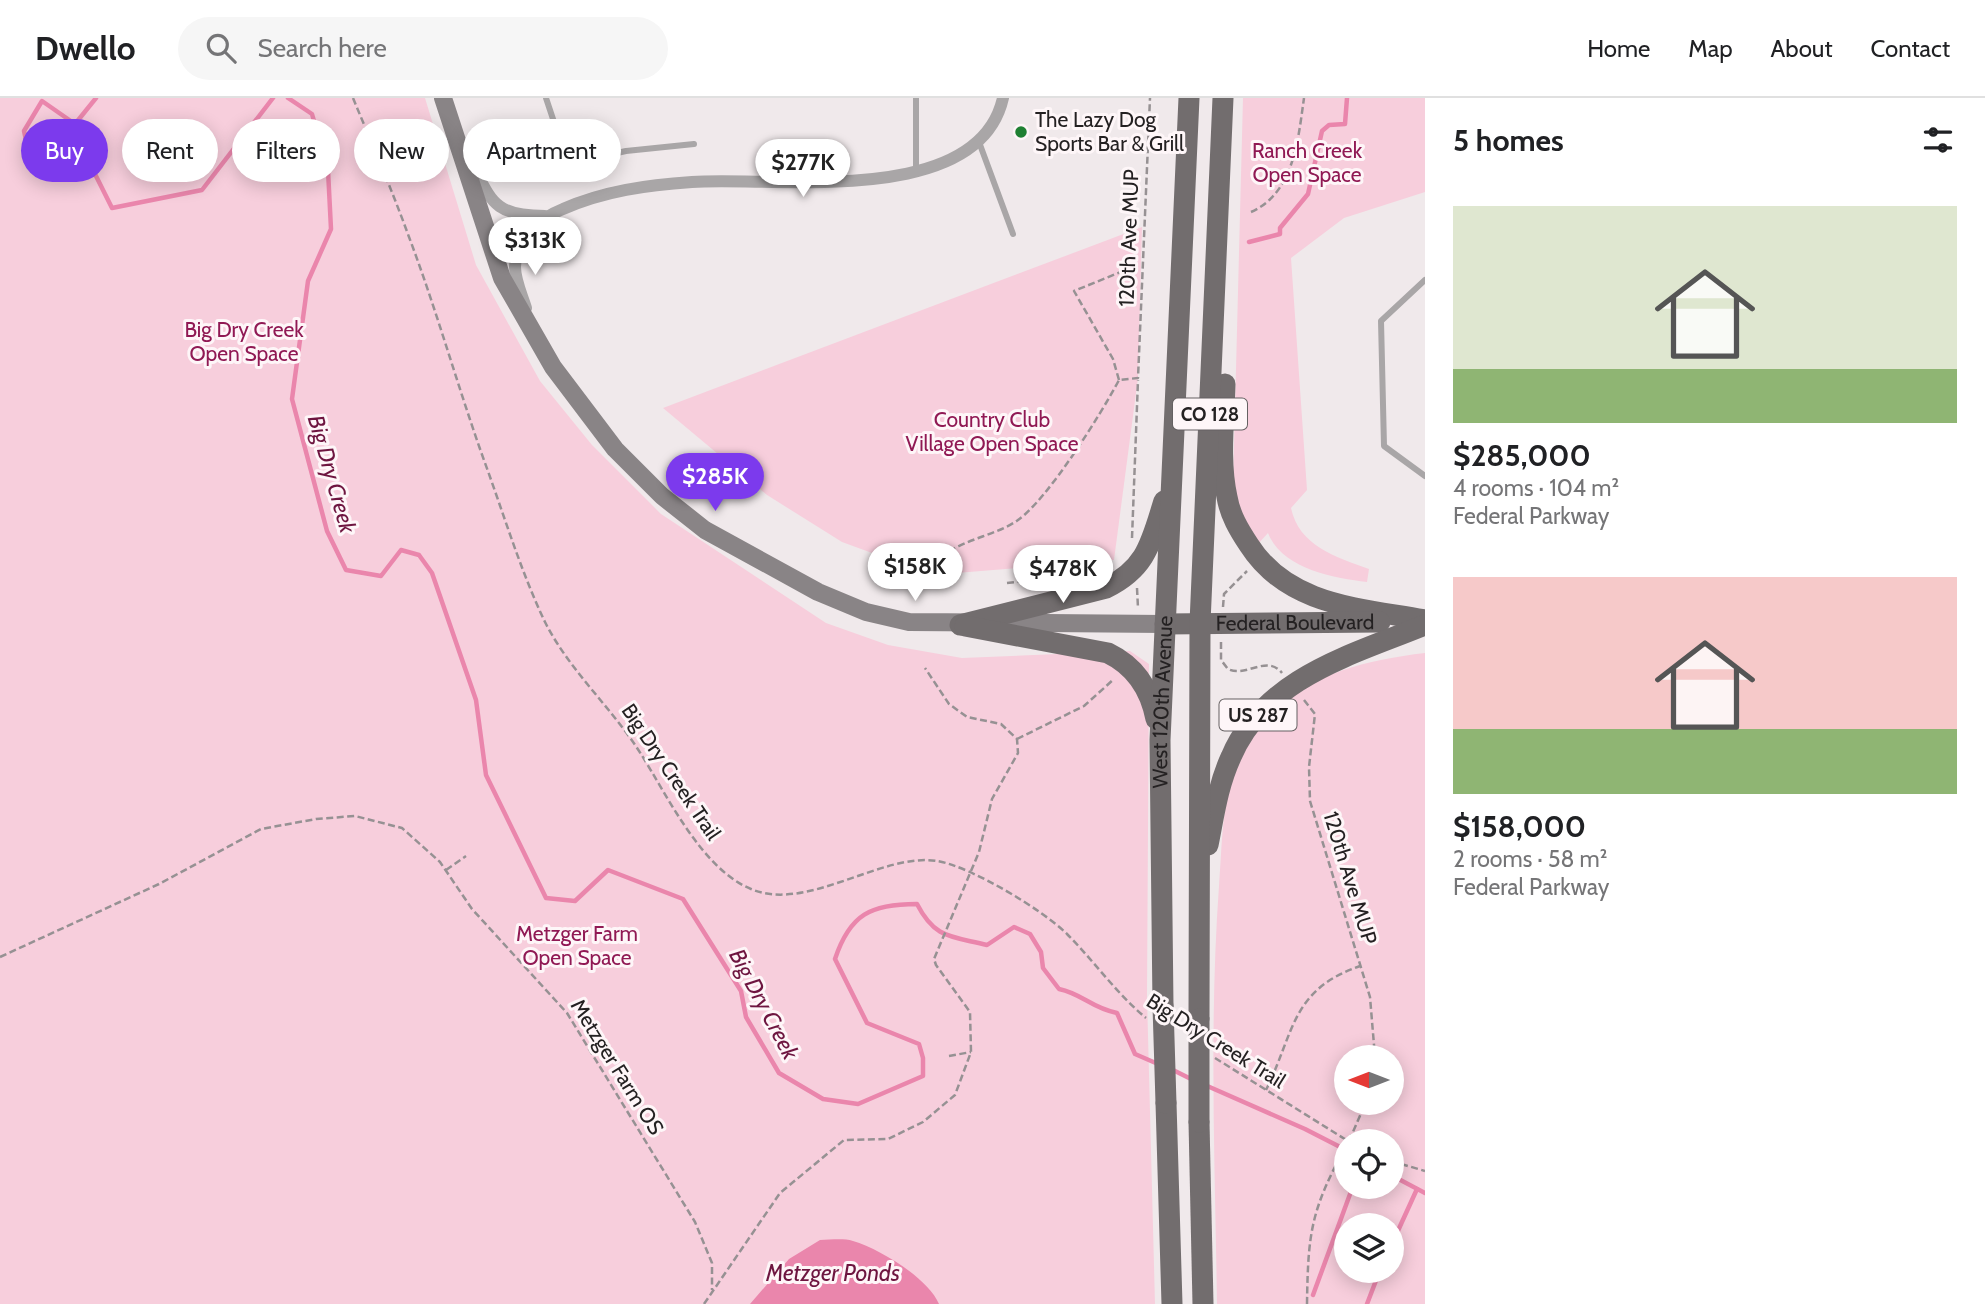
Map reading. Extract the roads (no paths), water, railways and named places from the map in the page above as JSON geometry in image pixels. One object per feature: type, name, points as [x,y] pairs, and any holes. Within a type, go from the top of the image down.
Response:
[{"type":"main road","points":[[443,98],[502,278],[552,367],[615,449],[662,496],[705,530],[771,568],[866,611],[909,622],[960,625],[1166,624]]},
{"type":"main road","points":[[1177,98],[1176,131],[1187,184]]},
{"type":"main road","name":"West 120th Avenue","points":[[1172,1304],[1166,1102],[1155,1012],[1160,740],[1189,98]]},
{"type":"main road","points":[[1214,98],[1221,144]]},
{"type":"main road","name":"West 120th Avenue","points":[[1203,1304],[1199,1122],[1200,623],[1223,98]]},
{"type":"main road","points":[[1219,206],[1226,283],[1224,458],[1227,497],[1236,525],[1264,566],[1282,582],[1331,604],[1425,622]]},
{"type":"main road","points":[[960,625],[1106,589],[1124,580],[1146,555],[1173,472]]},
{"type":"main road","name":"Federal Boulevard","points":[[1166,624],[1425,622]]},
{"type":"main road","name":"US 287","points":[[1199,895],[1219,790],[1231,755],[1251,723],[1290,684],[1310,672],[1425,622]]},
{"type":"main road","points":[[960,625],[1108,653],[1121,660],[1133,668],[1142,680],[1155,712],[1160,740]]},
{"type":"street","points":[[452,127],[494,204],[511,214],[545,216],[589,198],[637,187],[694,181],[853,183],[916,171],[948,159],[979,142],[1003,98]]},
{"type":"street","points":[[535,338],[515,266],[520,245],[545,216]]},
{"type":"lane","points":[[546,98],[568,164],[626,151],[694,144]]},
{"type":"lane","points":[[916,98],[916,171]]},
{"type":"lane","points":[[979,142],[1013,234]]},
{"type":"lane","points":[[1425,280],[1381,321],[1384,446],[1425,476]]},
{"type":"water","name":"Metzger Ponds","points":[[820,1240],[849,1240],[876,1251],[925,1284],[939,1304],[750,1304],[789,1259]]},
{"type":"waterway","name":"Big Dry Creek","points":[[96,98],[75,124],[42,101],[24,131],[33,171],[92,168],[112,208],[202,190],[273,98]]},
{"type":"waterway","name":"Big Dry Creek","points":[[288,98],[312,114],[328,170],[331,229],[308,281],[292,399],[327,531],[346,570],[381,576],[401,550],[419,555],[432,573],[476,700],[486,775],[546,898],[575,901],[608,870],[683,899],[741,991],[746,1017],[779,1073],[823,1099],[858,1104],[923,1076],[923,1058],[919,1044],[867,1023],[835,959],[855,922],[864,915],[887,906],[917,904],[930,924],[938,930],[963,940],[987,945],[1014,927],[1030,934],[1041,952],[1043,968],[1059,989],[1117,1013],[1135,1054],[1158,1064]]},
{"type":"waterway","points":[[1249,242],[1280,234],[1280,228],[1308,194],[1322,131],[1329,125],[1345,124],[1347,98]]},
{"type":"waterway","name":"Big Dry Creek","points":[[1173,1070],[1193,1080]]},
{"type":"waterway","name":"Big Dry Creek","points":[[1205,1085],[1334,1144]]},
{"type":"waterway","name":"Big Dry Creek","points":[[1404,1182],[1425,1193]]},
{"type":"waterway","points":[[1404,1218],[1417,1189]]},
{"type":"waterway","points":[[1313,1295],[1348,1199]]},
{"type":"waterway","points":[[1367,1304],[1375,1283]]},
{"type":"place","name":"The Lazy Dog Sports Bar & Grill","points":[[1021,132]]},
{"type":"park label","name":"Ranch Creek Open Space","points":[[1307,163]]},
{"type":"park label","name":"Big Dry Creek Open Space","points":[[244,342]]},
{"type":"park label","name":"Country Club Village Open Space","points":[[992,432]]},
{"type":"park label","name":"Metzger Farm Open Space","points":[[577,946]]}]
